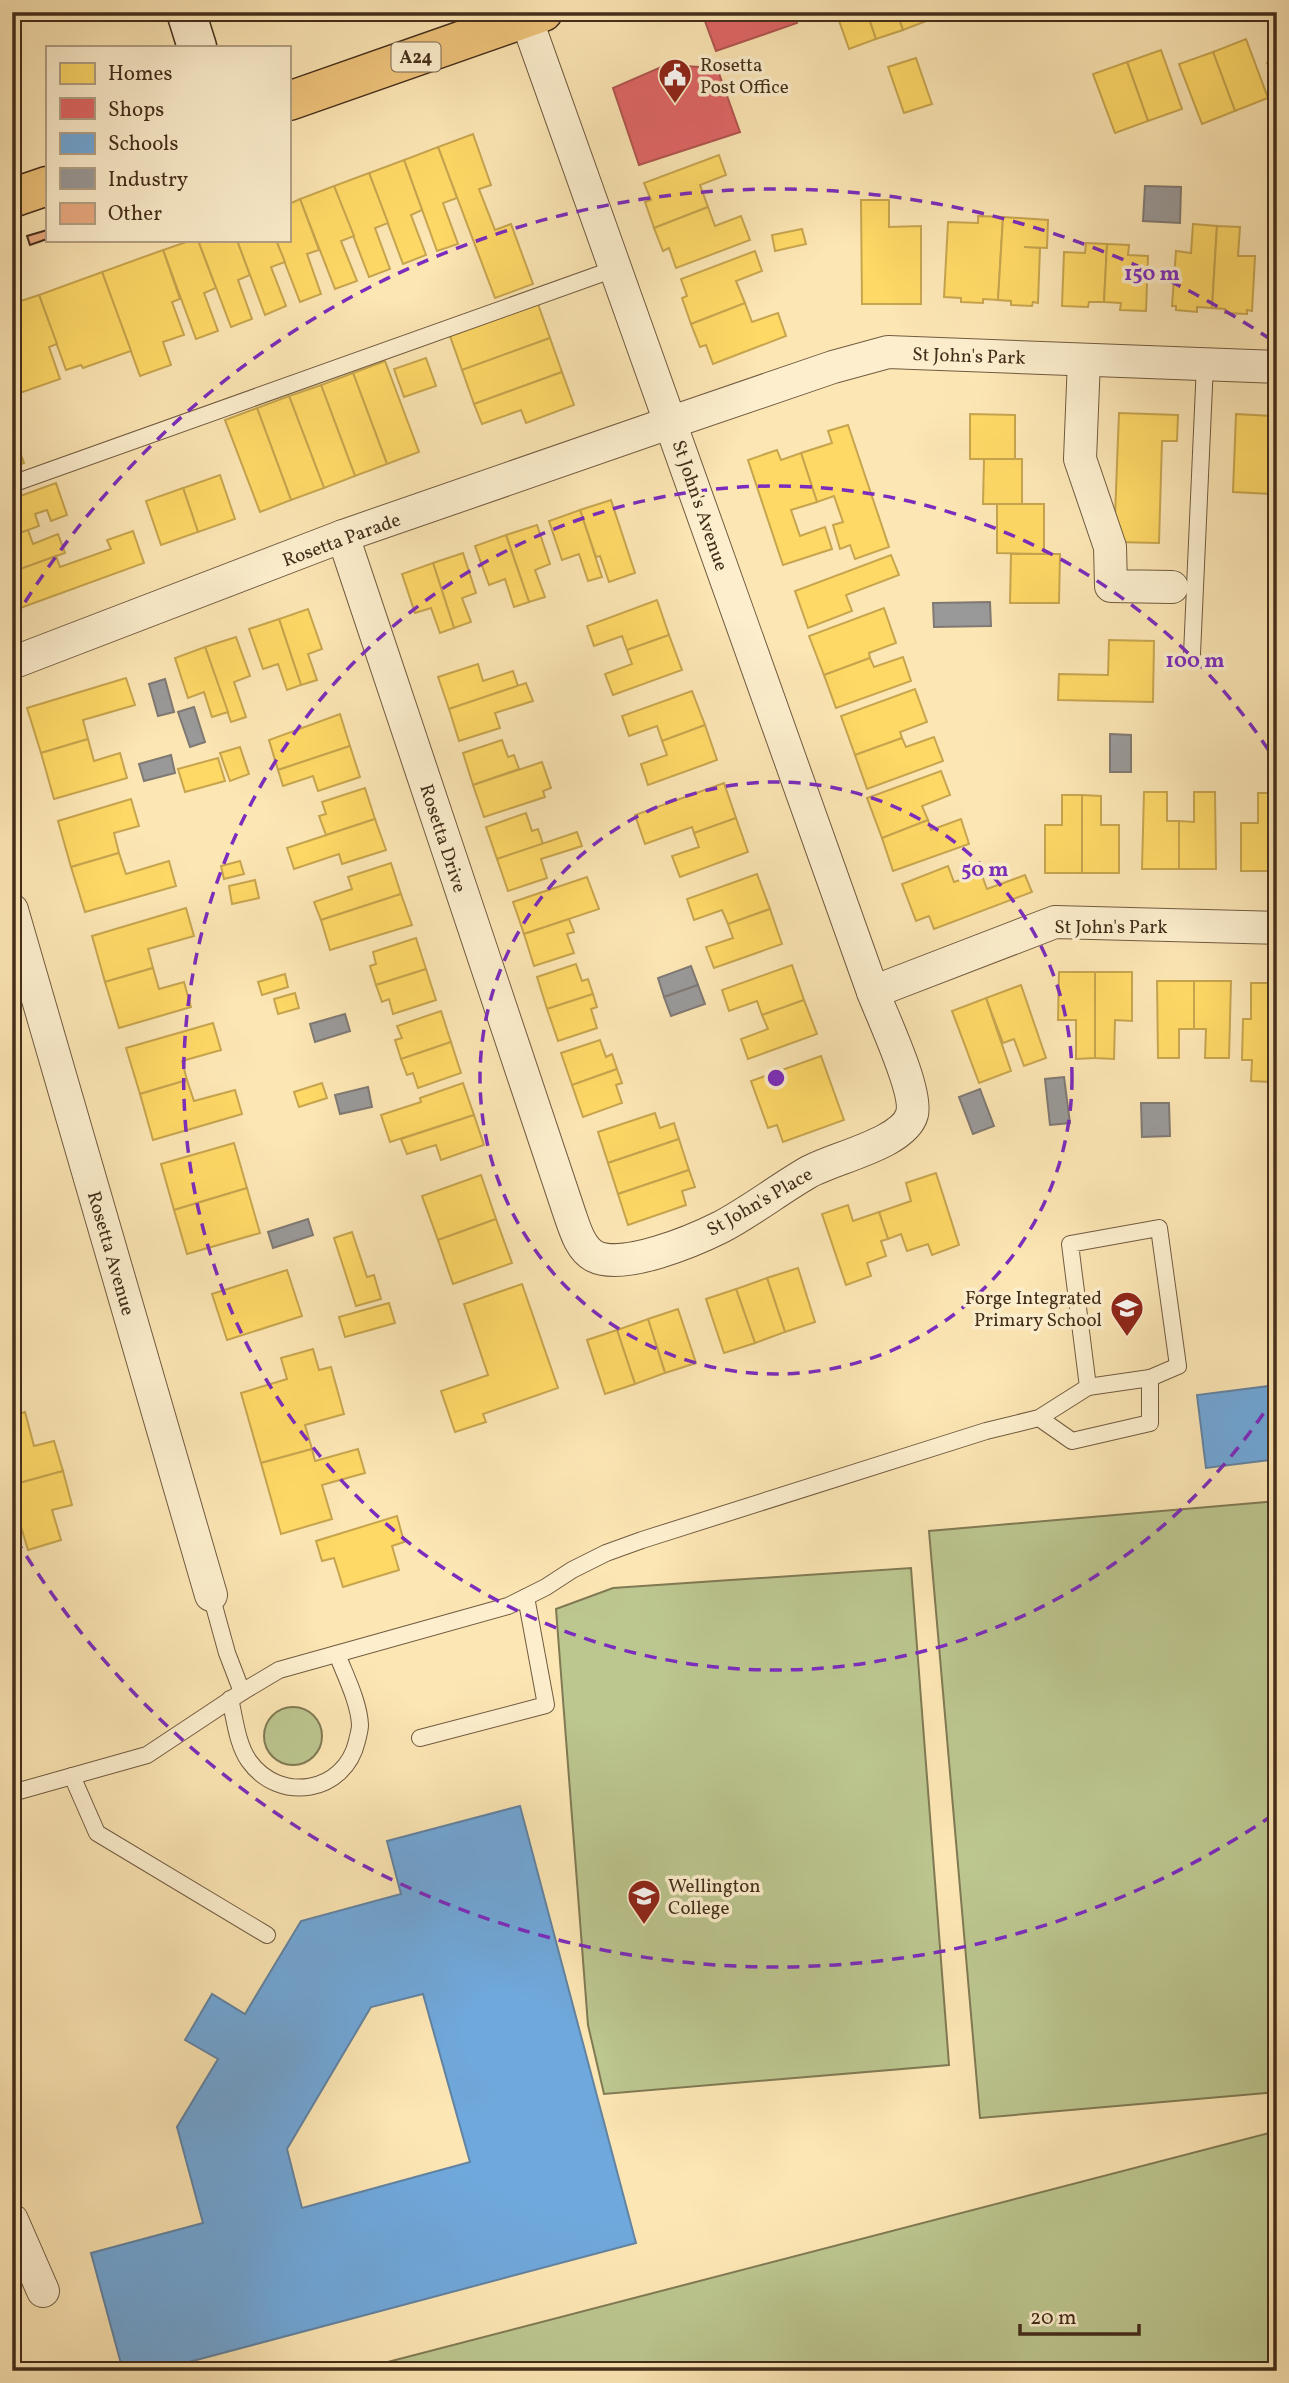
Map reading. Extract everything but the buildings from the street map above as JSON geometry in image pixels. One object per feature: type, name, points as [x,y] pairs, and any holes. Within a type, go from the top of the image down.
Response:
[{"type":"main road","name":"A24","points":[[290,101],[535,15]]},
{"type":"main road","points":[[12,198],[46,186]]},
{"type":"street","points":[[186,12],[197,46]]},
{"type":"street","name":"St John's Avenue","points":[[535,15],[617,268],[873,992]]},
{"type":"street","name":"St John's Park","points":[[672,422],[833,367],[888,352],[1277,367]]},
{"type":"street","points":[[1084,360],[1080,459],[1110,547],[1111,586],[1172,587]]},
{"type":"street","name":"Rosetta Parade","points":[[12,663],[343,537],[672,422]]},
{"type":"street","name":"Rosetta Drive","points":[[343,537],[545,1140]]},
{"type":"street","name":"Rosetta Avenue","points":[[12,910],[211,1595]]},
{"type":"street","name":"St John's Park","points":[[873,992],[1055,922],[1277,928]]},
{"type":"street","name":"St John's Place","points":[[545,1140],[581,1244],[592,1255],[606,1261],[628,1260],[657,1252],[721,1227],[810,1171],[894,1135],[912,1114],[912,1097],[873,992]]},
{"type":"street","points":[[12,2220],[43,2291]]},
{"type":"lane","points":[[12,484],[617,268]]},
{"type":"lane","points":[[1192,654],[1205,364]]},
{"type":"lane","points":[[12,1793],[147,1755],[236,1695],[279,1670],[508,1606],[572,1570],[642,1540],[986,1431],[1039,1418],[1088,1387],[1150,1378],[1178,1366],[1160,1228],[1070,1244],[1088,1387]]},
{"type":"lane","points":[[1039,1418],[1072,1441],[1150,1423],[1150,1378]]},
{"type":"lane","points":[[211,1595],[236,1695],[240,1741],[249,1760],[268,1779],[287,1787],[306,1788],[327,1781],[340,1772],[354,1755],[360,1726],[356,1706],[337,1654]]},
{"type":"lane","points":[[420,1738],[546,1705],[526,1597]]},
{"type":"lane","points":[[72,1776],[97,1833],[267,1935]]},
{"type":"green space","points":[[1277,1501],[1277,2092],[980,2118],[929,1531]]},
{"type":"green space","points":[[911,1568],[949,2065],[604,2094],[588,2025],[556,1609],[613,1588]]},
{"type":"green space","points":[[287,1707],[299,1707],[314,1715],[322,1730],[322,1742],[314,1757],[299,1765],[287,1765],[272,1757],[264,1742],[264,1730],[272,1715]]},
{"type":"green space","points":[[1277,2131],[1277,2371],[353,2371]]},
{"type":"place","name":"Rosetta Post Office","points":[[675,105]]},
{"type":"place","name":"Forge Integrated Primary School","points":[[1127,1338]]},
{"type":"place","name":"Wellington College","points":[[644,1926]]}]
